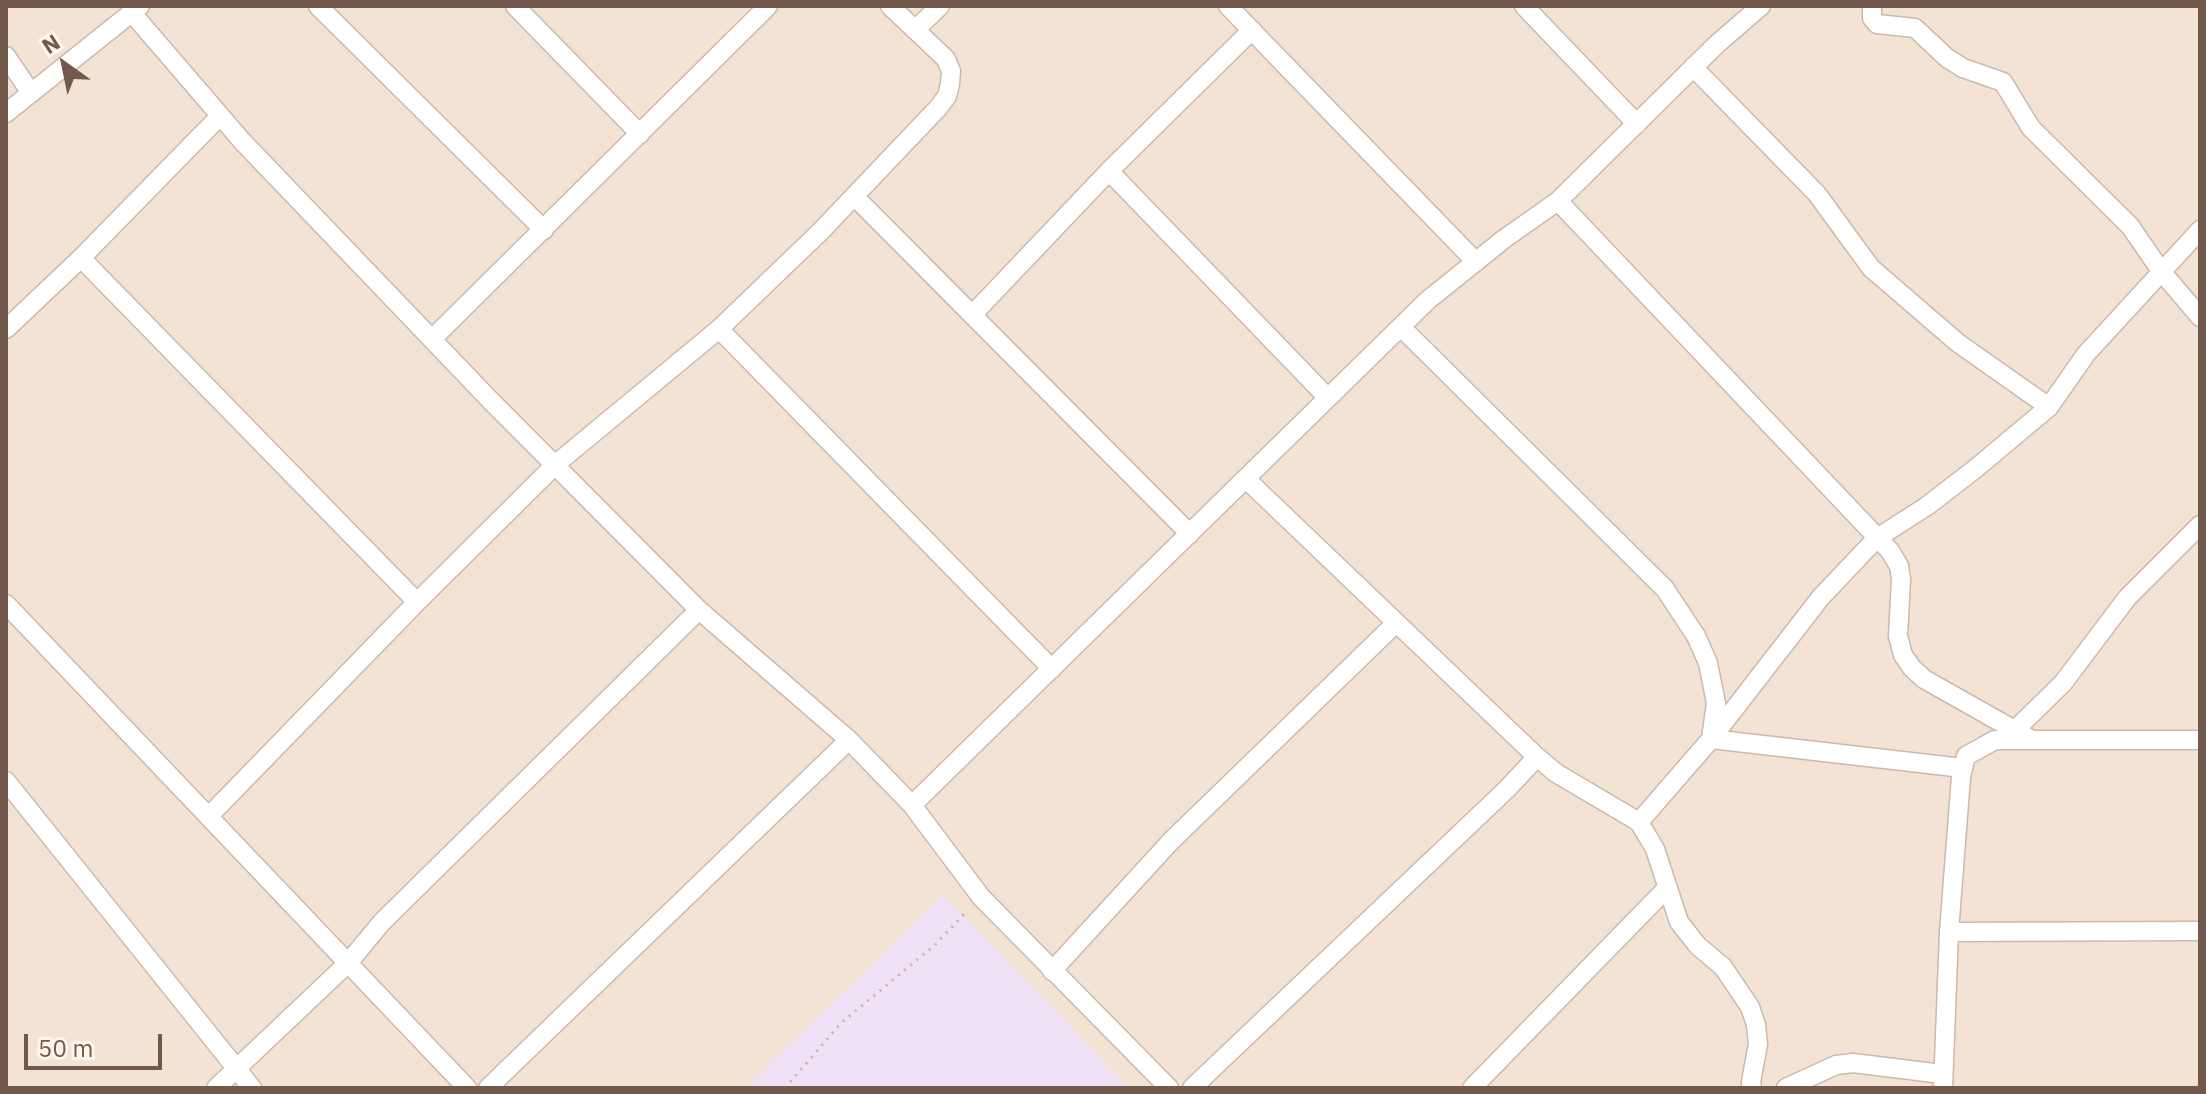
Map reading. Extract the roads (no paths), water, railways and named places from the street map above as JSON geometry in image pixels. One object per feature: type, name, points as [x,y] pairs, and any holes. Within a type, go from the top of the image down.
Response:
[{"type":"street","points":[[318,6],[544,230]]},
{"type":"street","points":[[515,6],[640,134]]},
{"type":"street","points":[[432,339],[768,6]]},
{"type":"street","points":[[209,816],[556,464],[719,329],[854,196],[947,96],[951,71],[946,59],[890,6]]},
{"type":"street","points":[[915,30],[940,6]]},
{"type":"street","points":[[1228,6],[1476,262]]},
{"type":"street","points":[[1524,6],[1637,124]]},
{"type":"street","points":[[912,805],[1428,300],[1558,201],[1693,67],[1761,6]]},
{"type":"street","points":[[1872,6],[1872,18],[1877,24],[1915,28],[1947,58],[1963,68],[2003,82],[2025,120],[2130,226],[2161,271],[2200,317]]},
{"type":"street","points":[[6,113],[136,9],[220,116],[432,339],[699,610],[849,740],[912,805],[981,897],[1169,1088]]},
{"type":"street","points":[[972,315],[1109,171],[1252,30]]},
{"type":"street","points":[[6,56],[31,93]]},
{"type":"street","points":[[1693,67],[1817,194],[1871,268],[1958,343],[2049,407]]},
{"type":"street","points":[[6,329],[81,258],[220,116]]},
{"type":"street","points":[[1109,171],[1328,398]]},
{"type":"street","points":[[854,196],[1190,534]]},
{"type":"street","points":[[1558,201],[1890,551],[1901,571],[1898,636],[1903,655],[1924,679],[2032,740]]},
{"type":"street","points":[[1639,822],[1711,739],[1821,597],[1877,538],[1951,488],[2013,440],[2049,407],[2086,354],[2200,230]]},
{"type":"street","points":[[81,258],[417,602]]},
{"type":"street","points":[[1401,327],[1665,589],[1696,636],[1708,663],[1716,703],[1711,739]]},
{"type":"street","points":[[719,329],[1052,669]]},
{"type":"street","points":[[1246,479],[1537,757],[1556,773],[1639,822],[1655,849],[1666,889],[1686,932],[1723,967],[1750,1007],[1758,1044],[1752,1088]]},
{"type":"street","points":[[2015,730],[2063,683],[2127,598],[2200,525]]},
{"type":"street","points":[[6,604],[467,1088]]},
{"type":"street","points":[[216,1088],[348,963],[382,922],[699,610]]},
{"type":"street","points":[[1052,971],[1171,841],[1395,624]]},
{"type":"street","points":[[1711,739],[1963,768]]},
{"type":"street","points":[[488,1088],[849,740]]},
{"type":"street","points":[[1786,1088],[1822,1070],[1845,1064],[1942,1081],[1949,932],[1966,756],[1995,740],[2200,740]]},
{"type":"street","points":[[1192,1088],[1537,757]]},
{"type":"street","points":[[6,781],[252,1088]]},
{"type":"street","points":[[1472,1088],[1666,889]]},
{"type":"street","points":[[1949,932],[2200,931]]}]
